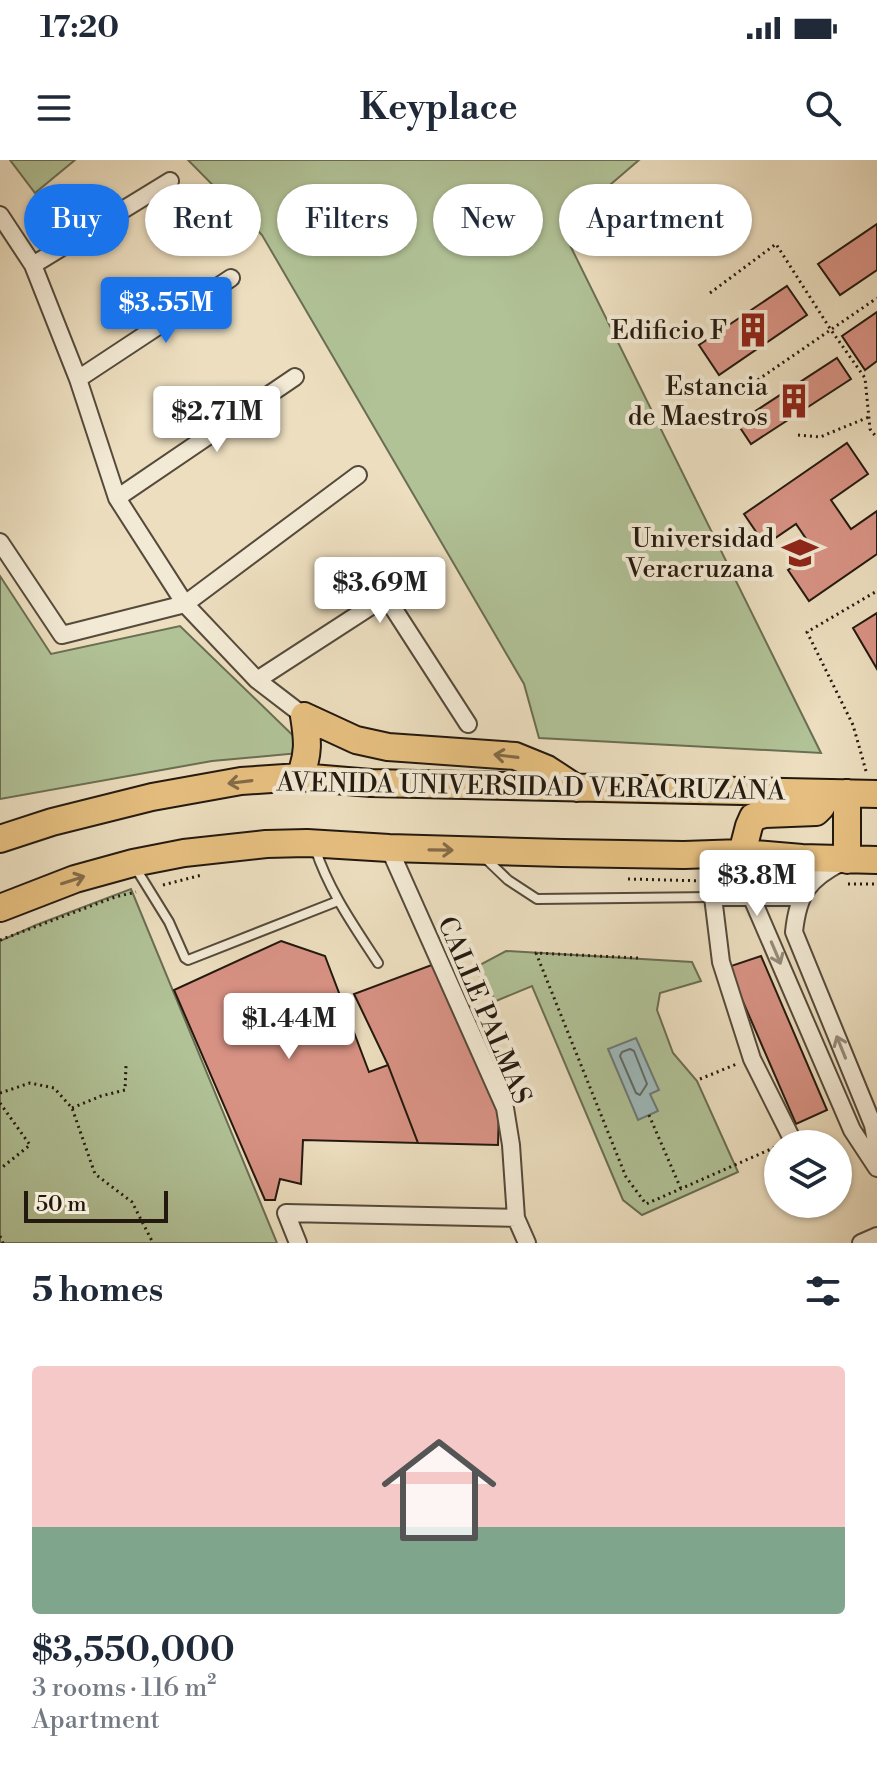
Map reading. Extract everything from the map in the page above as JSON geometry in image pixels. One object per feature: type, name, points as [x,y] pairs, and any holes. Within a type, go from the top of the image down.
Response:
[{"type":"main road","points":[[300,777],[307,758],[304,716]]},
{"type":"main road","points":[[304,716],[356,740],[388,747],[515,756],[547,769],[576,788]]},
{"type":"main road","name":"AVENIDA UNIVERSIDAD VERACRUZANA","points":[[0,839],[52,822],[152,797],[241,781],[300,777],[371,783],[856,794]]},
{"type":"main road","points":[[742,853],[753,817],[816,812],[821,807],[856,794],[847,860]]},
{"type":"main road","points":[[0,824],[52,822]]},
{"type":"main road","points":[[0,908],[75,879],[133,863],[225,847],[266,844],[684,855],[742,853],[877,860]]},
{"type":"street","points":[[33,265],[170,181]]},
{"type":"street","points":[[0,215],[33,265],[78,379],[117,498],[185,604],[257,680],[304,716]]},
{"type":"street","points":[[78,379],[231,278]]},
{"type":"street","points":[[117,498],[295,377]]},
{"type":"street","points":[[0,542],[62,635],[185,604],[358,475]]},
{"type":"street","points":[[257,680],[382,599],[388,600],[468,724]]},
{"type":"street","name":"CALLE PALMAS","points":[[389,848],[505,1108],[516,1218],[527,1243]]},
{"type":"street","points":[[742,853],[748,890],[852,1130],[877,1168]]},
{"type":"street","points":[[847,860],[825,870],[806,890],[796,909],[794,932],[873,1125],[877,1147]]},
{"type":"street","points":[[780,1130],[752,1059],[721,962],[713,897],[748,890],[806,890]]},
{"type":"street","points":[[298,1243],[286,1213],[516,1218]]},
{"type":"street","points":[[861,1243],[877,1236]]},
{"type":"lane","points":[[314,844],[324,876],[378,963]]},
{"type":"lane","points":[[478,851],[508,880],[537,899],[713,897]]},
{"type":"lane","points":[[133,863],[188,960],[338,901]]},
{"type":"path","points":[[710,293],[776,244],[865,378],[870,429],[877,438]]},
{"type":"path","points":[[743,390],[877,298]]},
{"type":"path","points":[[798,435],[820,437],[869,417]]},
{"type":"path","points":[[856,794],[853,725],[807,632],[877,591]]},
{"type":"path","points":[[0,940],[115,897],[200,876]]},
{"type":"path","points":[[617,878],[748,890]]},
{"type":"path","points":[[806,890],[877,884]]},
{"type":"path","points":[[638,958],[536,953],[626,1177],[646,1204],[764,1152]]},
{"type":"path","points":[[700,1079],[752,1059]]},
{"type":"path","points":[[72,1108],[125,1090],[126,1066]]},
{"type":"path","points":[[0,1093],[30,1083],[54,1088],[72,1108],[95,1174],[132,1202],[153,1243]]},
{"type":"path","points":[[0,1103],[30,1145],[0,1169],[0,1177]]},
{"type":"path","points":[[649,1115],[681,1189]]},
{"type":"path","points":[[0,1236],[3,1243]]},
{"type":"green space","points":[[10,160],[75,160],[46,184],[28,184]]},
{"type":"green space","points":[[188,160],[639,160],[611,184],[559,184],[559,256],[575,256],[821,753],[539,738],[524,684],[261,234],[261,184],[212,184]]},
{"type":"green space","points":[[0,576],[51,654],[180,626],[310,752],[212,761],[0,799]]},
{"type":"green space","points":[[131,889],[277,1243],[0,1243],[0,941]]},
{"type":"green space","points":[[506,951],[692,962],[701,981],[660,993],[657,1010],[673,1053],[697,1081],[738,1172],[642,1215],[623,1200],[532,986],[496,1001],[474,968]]},
{"type":"water","points":[[636,1038],[659,1090],[650,1094],[658,1111],[638,1120],[608,1049]]},
{"type":"building","points":[[877,224],[877,270],[840,295],[818,264]]},
{"type":"building","name":"Edificio F","points":[[787,286],[807,315],[719,375],[699,345]]},
{"type":"building","points":[[877,312],[877,361],[865,370],[842,336]]},
{"type":"building","name":"Estancia de Maestros","points":[[837,358],[851,379],[751,444],[737,423]]},
{"type":"building","points":[[847,443],[868,474],[831,500],[851,529],[877,511],[877,554],[809,601],[788,570],[815,552],[796,524],[765,545],[744,514]]},
{"type":"building","points":[[877,613],[877,669],[853,628]]},
{"type":"building","points":[[281,941],[325,956],[369,1072],[388,1065],[418,1143],[303,1140],[301,1184],[280,1179],[275,1200],[265,1200],[174,990]]},
{"type":"building","points":[[761,956],[827,1110],[796,1124],[728,967]]},
{"type":"building","points":[[437,963],[499,1108],[498,1145],[418,1143],[388,1065],[354,994]]},
{"type":"place","name":"Edificio F","points":[[753,330]]},
{"type":"place","name":"Estancia de Maestros","points":[[794,401]]},
{"type":"place","name":"Universidad Veracruzana","points":[[800,553]]}]
